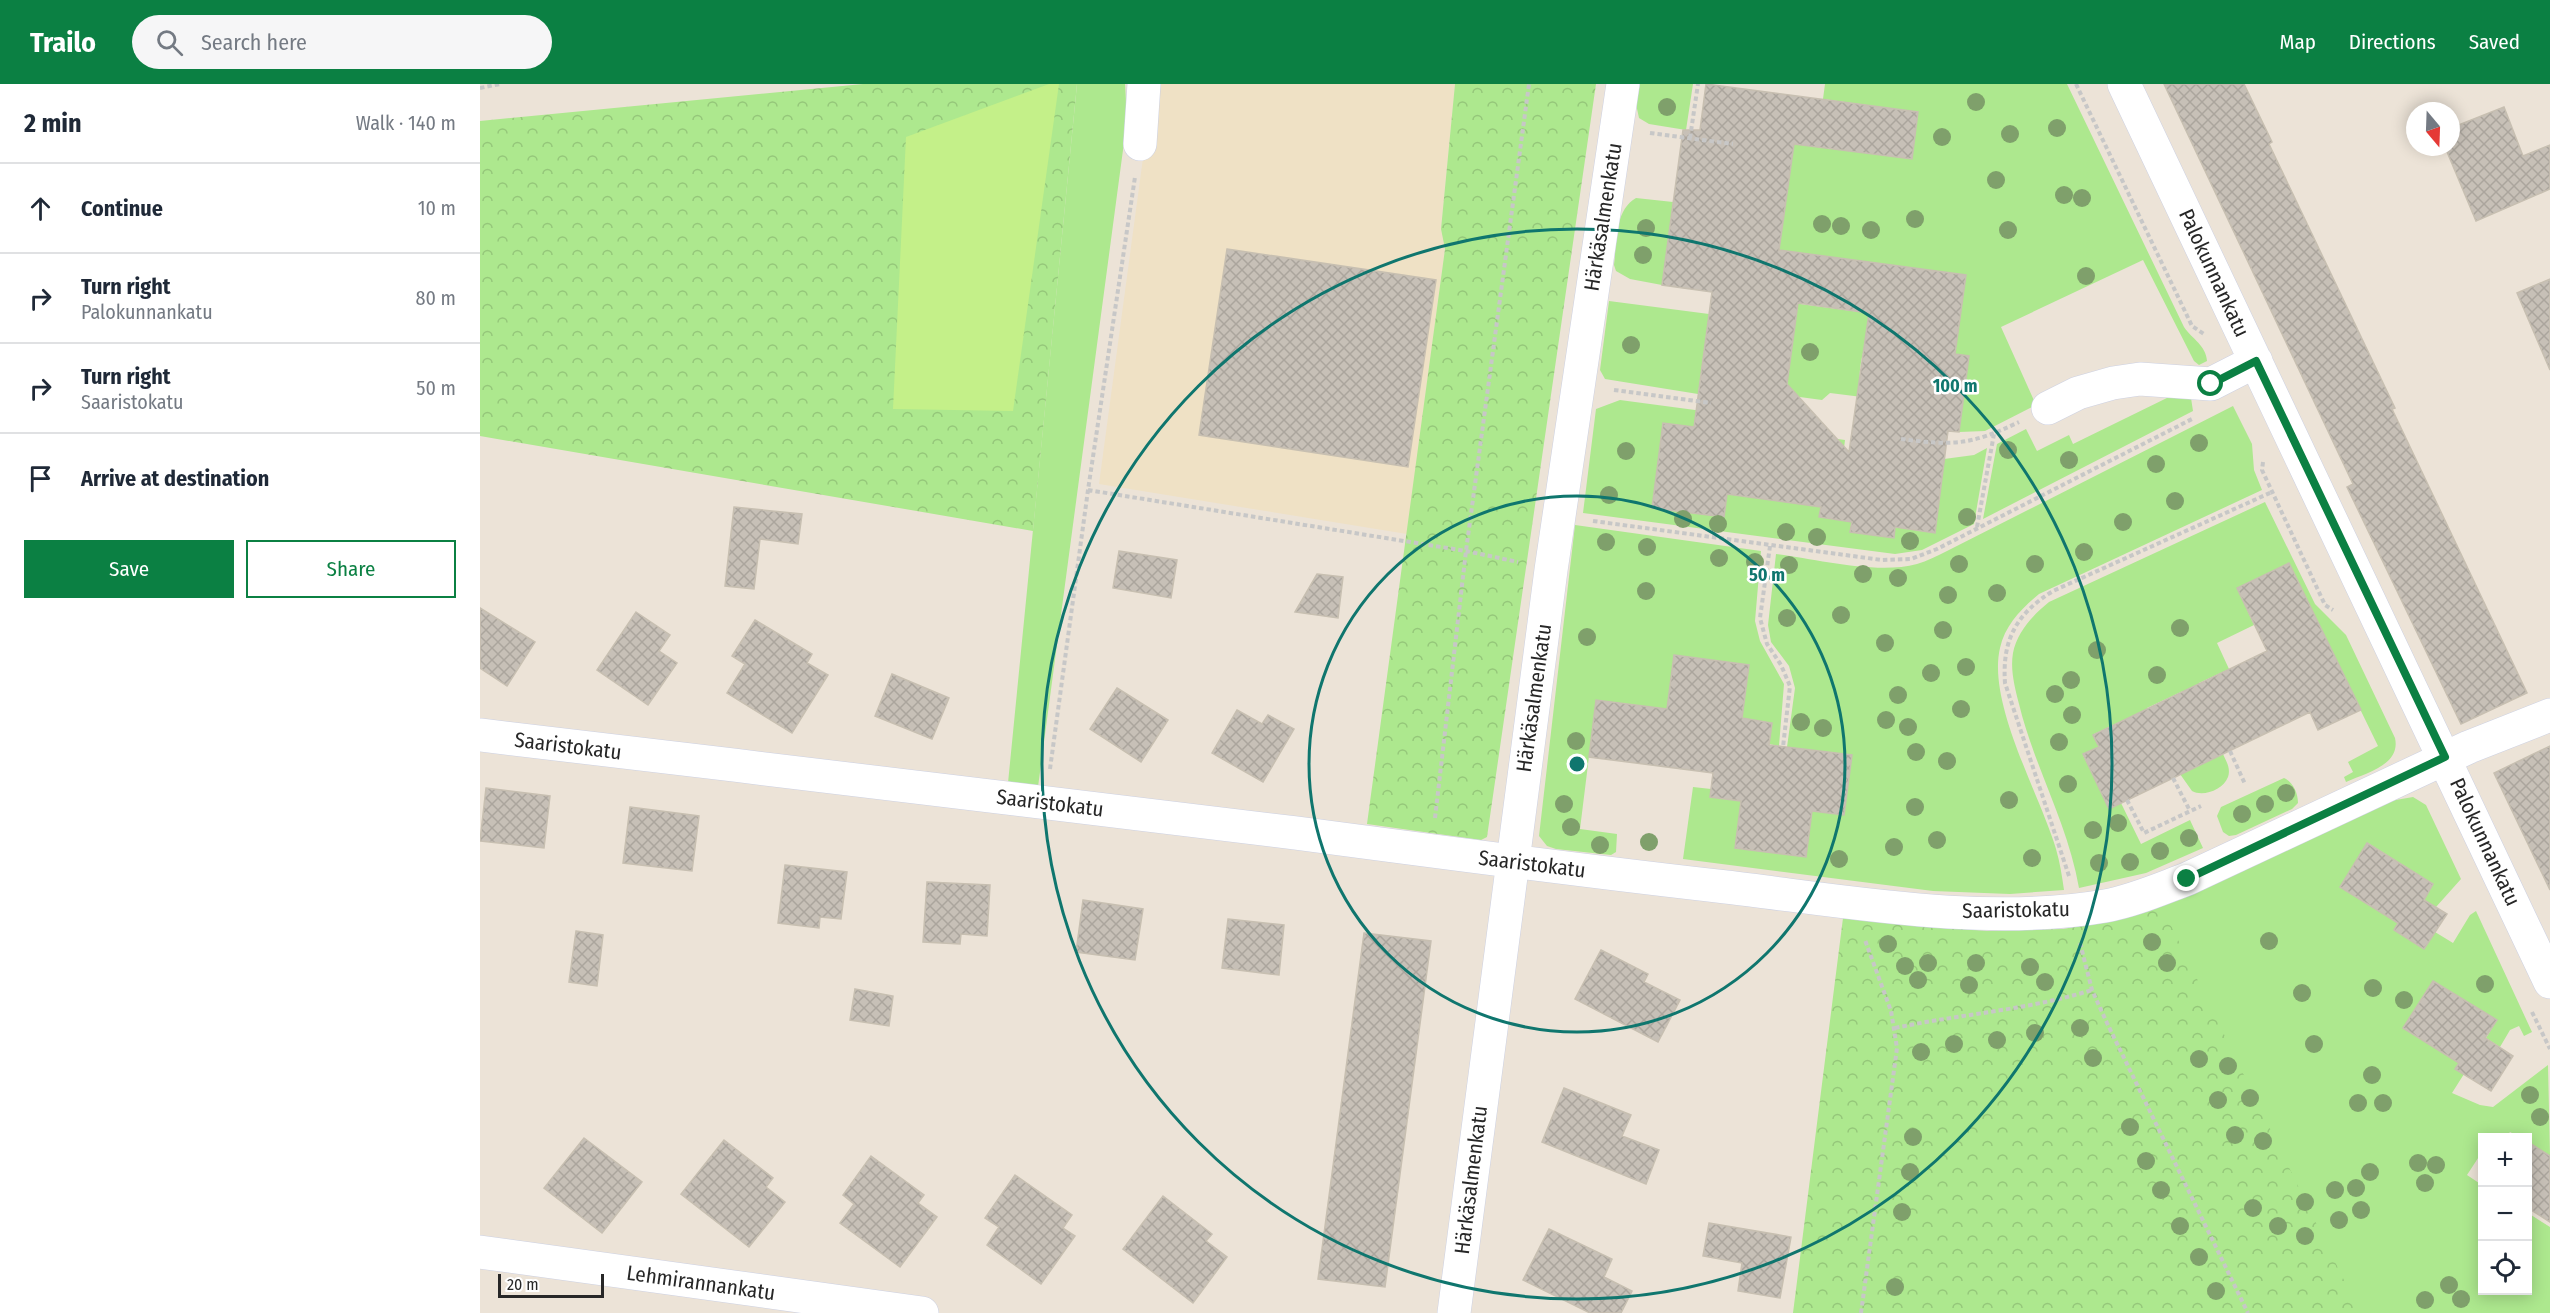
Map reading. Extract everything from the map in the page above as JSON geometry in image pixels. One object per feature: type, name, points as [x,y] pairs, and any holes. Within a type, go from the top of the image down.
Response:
[{"type":"street","points":[[1140,144],[1144,84]]},
{"type":"street","name":"Härkäsalmenkatu","points":[[1454,1313],[1558,517],[1623,84]]},
{"type":"street","name":"Palokunnankatu","points":[[2124,84],[2550,982]]},
{"type":"street","points":[[2048,408],[2078,393],[2113,383],[2140,379],[2211,384],[2256,361]]},
{"type":"street","name":"Saaristokatu","points":[[480,735],[1045,802],[1512,863],[1866,903],[1957,911],[2021,913],[2074,910],[2109,905],[2187,879],[2445,757],[2550,715]]},
{"type":"street","name":"Lehmirannankatu","points":[[480,1252],[922,1313]]},
{"type":"path","points":[[480,88],[500,84]]},
{"type":"path","points":[[1431,851],[1466,551],[1529,84]]},
{"type":"path","points":[[1698,84],[1690,138],[1733,144]]},
{"type":"path","points":[[1045,802],[1088,490],[1140,144]]},
{"type":"path","points":[[1578,385],[1711,403]]},
{"type":"path","points":[[1901,439],[1952,444],[1983,439],[2048,408]]},
{"type":"path","points":[[1558,517],[1861,558],[1899,560],[1923,555],[2199,416]]},
{"type":"path","points":[[1977,528],[1994,434]]},
{"type":"path","points":[[1088,490],[1466,551],[1551,570]]},
{"type":"path","points":[[2248,1313],[2149,1113],[2092,990],[2085,966],[2067,865],[2005,684],[2003,661],[2014,628],[2026,612],[2054,591],[2272,492]]},
{"type":"path","points":[[1770,546],[1760,618],[1767,644],[1781,665],[1790,686],[1783,747]]},
{"type":"path","points":[[2230,751],[2246,784]]},
{"type":"path","points":[[2173,778],[2190,811]]},
{"type":"path","points":[[2127,800],[2144,833],[2201,806]]},
{"type":"path","points":[[1861,1313],[1896,1062],[1895,1028],[1868,953],[1864,924],[1866,903]]},
{"type":"path","points":[[1895,1028],[1938,1019],[2029,1006],[2092,990]]},
{"type":"shaded area","points":[[1153,84],[1455,84],[1441,229],[1445,249],[1407,534],[1099,484]]},
{"type":"green space","points":[[863,84],[1077,84],[1033,531],[480,436],[480,121]]},
{"type":"green space","points":[[1049,84],[1059,84],[1013,411],[893,409],[906,137]]},
{"type":"green space","points":[[1077,84],[1125,84],[1127,120],[1038,787],[1008,783]]},
{"type":"green space","points":[[1455,84],[1596,84],[1487,837],[1481,840],[1367,824],[1445,249],[1441,229]]},
{"type":"green space","points":[[1640,84],[1693,84],[1686,130],[1649,124],[1639,118],[1636,104]]},
{"type":"green space","points":[[1825,84],[2067,84],[2184,327],[2201,346],[2207,361],[2199,365],[2194,361],[2143,260],[2001,327],[2036,405],[1985,431],[1959,432],[1969,356],[1938,352],[1965,275],[1779,250],[1794,144],[1912,159],[1918,112],[1823,99]]},
{"type":"green space","points":[[1636,198],[1673,202],[1662,285],[1630,279],[1616,271],[1614,265],[1620,219],[1629,204]]},
{"type":"green space","points":[[1749,297],[1874,314],[1860,366],[1862,397],[1830,393],[1822,400],[1785,395]]},
{"type":"green space","points":[[1609,301],[1709,314],[1698,394],[1605,379],[1600,370]]},
{"type":"green space","points":[[2173,395],[2191,398],[2193,411],[1983,519],[1997,444],[2026,429],[2037,451],[2069,435],[2073,444]]},
{"type":"green space","points":[[1620,400],[1710,412],[1707,429],[1663,423],[1652,508],[1724,517],[1727,494],[1771,500],[1824,437],[1845,440],[1840,479],[1825,477],[1820,517],[1852,522],[1851,532],[1893,538],[1895,527],[1934,533],[1944,459],[1974,455],[1987,448],[1974,524],[1922,550],[1895,554],[1583,513],[1596,409]]},
{"type":"green space","points":[[2233,406],[2252,444],[2254,470],[2262,490],[2039,594],[2015,618],[2002,640],[1998,670],[2001,695],[2017,749],[2056,849],[2064,890],[2010,894],[1933,891],[1683,859],[1693,787],[1711,789],[1710,797],[1741,801],[1735,848],[1806,857],[1812,811],[1844,815],[1852,755],[1787,747],[1795,688],[1789,666],[1771,642],[1768,625],[1776,554],[1866,567],[1901,567],[1917,564]]},
{"type":"green space","points":[[2265,502],[2315,604],[2346,635],[2395,738],[2393,755],[2380,767],[2346,782],[2344,777],[2353,772],[2348,762],[2378,746],[2289,563],[2237,588],[2254,625],[2217,643],[2229,669],[2199,683],[2205,696],[2183,691],[2147,708],[2153,721],[2134,730],[2128,718],[2094,734],[2099,747],[2083,755],[2109,808],[2121,803],[2141,844],[2190,820],[2203,848],[2146,873],[2079,888],[2067,841],[2033,750],[2017,698],[2012,666],[2018,638],[2032,618],[2049,602]]},
{"type":"green space","points":[[1575,525],[1761,551],[1755,621],[1760,641],[1784,684],[1779,746],[1769,744],[1772,723],[1742,718],[1749,665],[1674,655],[1667,709],[1596,700],[1580,829],[1617,834],[1616,852],[1611,855],[1556,849],[1547,846],[1539,836]]},
{"type":"green space","points":[[2223,754],[2229,771],[2222,786],[2207,793],[2192,791],[2180,774]]},
{"type":"green space","points":[[2284,778],[2292,785],[2297,795],[2298,803],[2292,809],[2236,835],[2229,836],[2223,832],[2217,816],[2221,807]]},
{"type":"green space","points":[[2413,797],[2426,805],[2461,879],[2436,907],[2424,900],[2433,884],[2368,843],[2340,887],[2398,923],[2394,930],[2424,949],[2435,932],[2453,943],[2470,915],[2476,911],[2532,1032],[2524,1036],[2519,1026],[2510,1030],[2500,1047],[2486,1038],[2497,1020],[2433,981],[2403,1028],[2459,1063],[2456,1069],[2464,1074],[2452,1093],[2480,1105],[2493,1107],[2548,1065],[2550,1156],[2532,1145],[2532,1133],[2478,1133],[2478,1158],[2467,1175],[2478,1182],[2478,1295],[2532,1295],[2532,1216],[2550,1227],[2550,1313],[2256,1313],[2096,923],[2390,801]]},
{"type":"green space","points":[[2161,905],[2360,1313],[1793,1313],[1843,918],[1987,931],[2063,929],[2096,923]]},
{"type":"building","points":[[1706,84],[1918,112],[1912,159],[1794,144],[1779,250],[1966,275],[1955,354],[1969,356],[1959,432],[1948,431],[1935,533],[1895,527],[1894,538],[1850,532],[1852,522],[1819,517],[1821,507],[1727,494],[1724,517],[1652,508],[1663,423],[1694,427],[1712,292],[1662,285],[1683,130],[1700,130]],"holes":[[[1798,303],[1869,313],[1849,452],[1787,384]]]},
{"type":"building","points":[[2164,84],[2244,84],[2272,142],[2269,144],[2395,408],[2392,409],[2527,693],[2461,724],[2347,487],[2353,484]]},
{"type":"building","points":[[2504,107],[2523,156],[2550,145],[2550,189],[2476,221],[2449,156],[2460,156],[2460,124]]},
{"type":"building","points":[[1227,249],[1436,280],[1408,467],[1199,435]]},
{"type":"building","points":[[2550,279],[2550,370],[2517,293]]},
{"type":"building","points":[[734,507],[802,514],[798,544],[760,539],[754,589],[725,586]]},
{"type":"building","points":[[1119,551],[1177,560],[1171,598],[1113,588]]},
{"type":"building","points":[[2289,563],[2361,710],[2318,730],[2310,712],[2109,809],[2083,754],[2099,747],[2093,735],[2267,651],[2237,588]]},
{"type":"building","points":[[1317,574],[1343,577],[1338,618],[1295,612]]},
{"type":"building","points":[[480,608],[535,642],[507,686],[480,668]]},
{"type":"building","points":[[636,612],[670,635],[659,651],[677,663],[648,705],[597,670]]},
{"type":"building","points":[[755,620],[812,654],[807,663],[828,675],[792,733],[727,693],[745,664],[732,656]]},
{"type":"building","points":[[1674,655],[1749,665],[1742,718],[1772,723],[1769,745],[1852,755],[1844,815],[1812,811],[1806,857],[1735,848],[1741,801],[1710,797],[1713,773],[1589,757],[1596,700],[1667,709]]},
{"type":"building","points":[[892,674],[949,698],[932,739],[875,716]]},
{"type":"building","points":[[1117,688],[1168,720],[1141,762],[1090,729]]},
{"type":"building","points":[[1237,710],[1262,724],[1268,715],[1294,729],[1263,782],[1212,753]]},
{"type":"building","points":[[2550,746],[2550,890],[2494,773]]},
{"type":"building","points":[[486,788],[550,796],[544,848],[480,841]]},
{"type":"building","points":[[630,807],[699,816],[692,871],[623,863]]},
{"type":"building","points":[[2367,843],[2433,884],[2424,900],[2447,914],[2424,949],[2394,930],[2398,923],[2340,887]]},
{"type":"building","points":[[785,865],[847,872],[841,919],[820,917],[819,928],[778,923]]},
{"type":"building","points":[[927,882],[990,885],[987,936],[961,934],[960,944],[923,942]]},
{"type":"building","points":[[1083,900],[1143,909],[1135,960],[1076,952]]},
{"type":"building","points":[[1228,919],[1284,925],[1279,975],[1222,968]]},
{"type":"building","points":[[576,931],[603,935],[597,986],[569,982]]},
{"type":"building","points":[[1364,933],[1431,941],[1385,1287],[1318,1279]]},
{"type":"building","points":[[1601,950],[1648,974],[1644,982],[1680,1000],[1658,1042],[1575,999]]},
{"type":"building","points":[[2433,981],[2497,1020],[2485,1038],[2513,1056],[2491,1091],[2455,1069],[2459,1063],[2403,1028]]},
{"type":"building","points":[[855,989],[893,996],[889,1026],[850,1020]]},
{"type":"building","points":[[1564,1088],[1631,1115],[1622,1136],[1659,1150],[1646,1184],[1542,1142]]},
{"type":"building","points":[[584,1138],[642,1182],[602,1233],[544,1188]]},
{"type":"building","points":[[724,1140],[773,1178],[766,1187],[785,1202],[749,1247],[681,1194]]},
{"type":"building","points":[[2532,1145],[2550,1156],[2550,1222],[2532,1211]]},
{"type":"building","points":[[871,1156],[924,1195],[918,1203],[937,1217],[900,1267],[840,1223],[854,1204],[843,1195]]},
{"type":"building","points":[[1015,1175],[1072,1215],[1063,1228],[1075,1236],[1041,1284],[987,1245],[999,1227],[985,1218]]},
{"type":"building","points":[[1163,1196],[1212,1234],[1206,1241],[1227,1257],[1193,1303],[1123,1249]]},
{"type":"building","points":[[1709,1223],[1791,1237],[1780,1298],[1738,1291],[1742,1263],[1703,1256]]},
{"type":"building","points":[[1549,1229],[1612,1259],[1604,1277],[1632,1291],[1621,1313],[1590,1313],[1523,1280]]},
{"type":"route","points":[[2187,879],[2445,757],[2256,361],[2211,384]]}]
